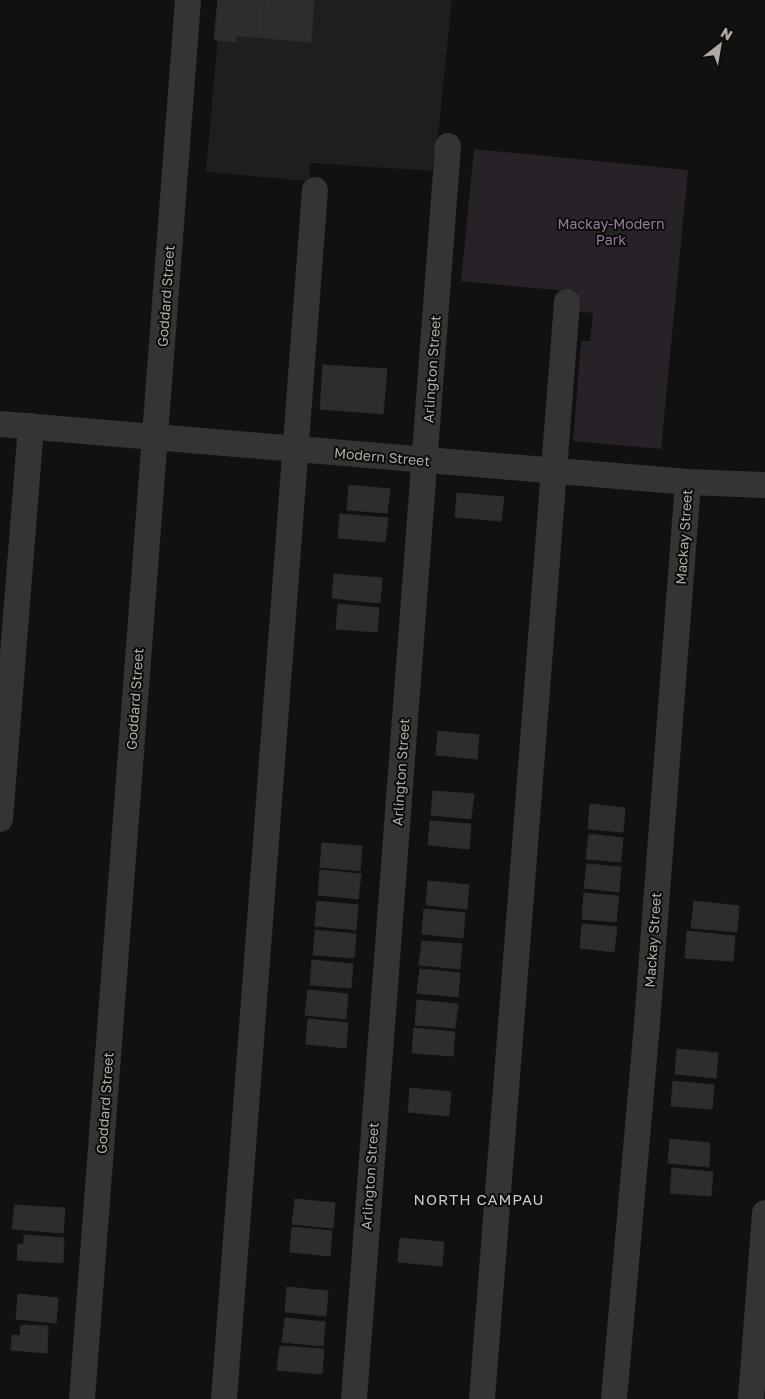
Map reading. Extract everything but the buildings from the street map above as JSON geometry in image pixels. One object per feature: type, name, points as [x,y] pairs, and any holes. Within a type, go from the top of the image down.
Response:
[{"type":"street","name":"Goddard Street","points":[[82,1399],[188,0]]},
{"type":"street","name":"Arlington Street","points":[[354,1399],[448,146]]},
{"type":"street","points":[[224,1399],[315,190]]},
{"type":"street","points":[[482,1399],[567,302]]},
{"type":"street","name":"Modern Street","points":[[0,424],[688,482],[765,485]]},
{"type":"street","points":[[0,819],[31,426]]},
{"type":"street","name":"Mackay Street","points":[[614,1399],[647,1024],[688,482]]},
{"type":"street","points":[[751,1399],[765,1213]]},
{"type":"shaded area","points":[[221,0],[452,0],[439,127],[432,171],[310,163],[310,181],[206,172]]},
{"type":"green space","name":"Mackay-Modern Park","points":[[474,149],[688,170],[661,449],[573,441],[581,341],[590,341],[593,313],[575,311],[577,292],[461,281]]},
{"type":"district","name":"NORTH CAMPAU","points":[[479,1200]]}]
